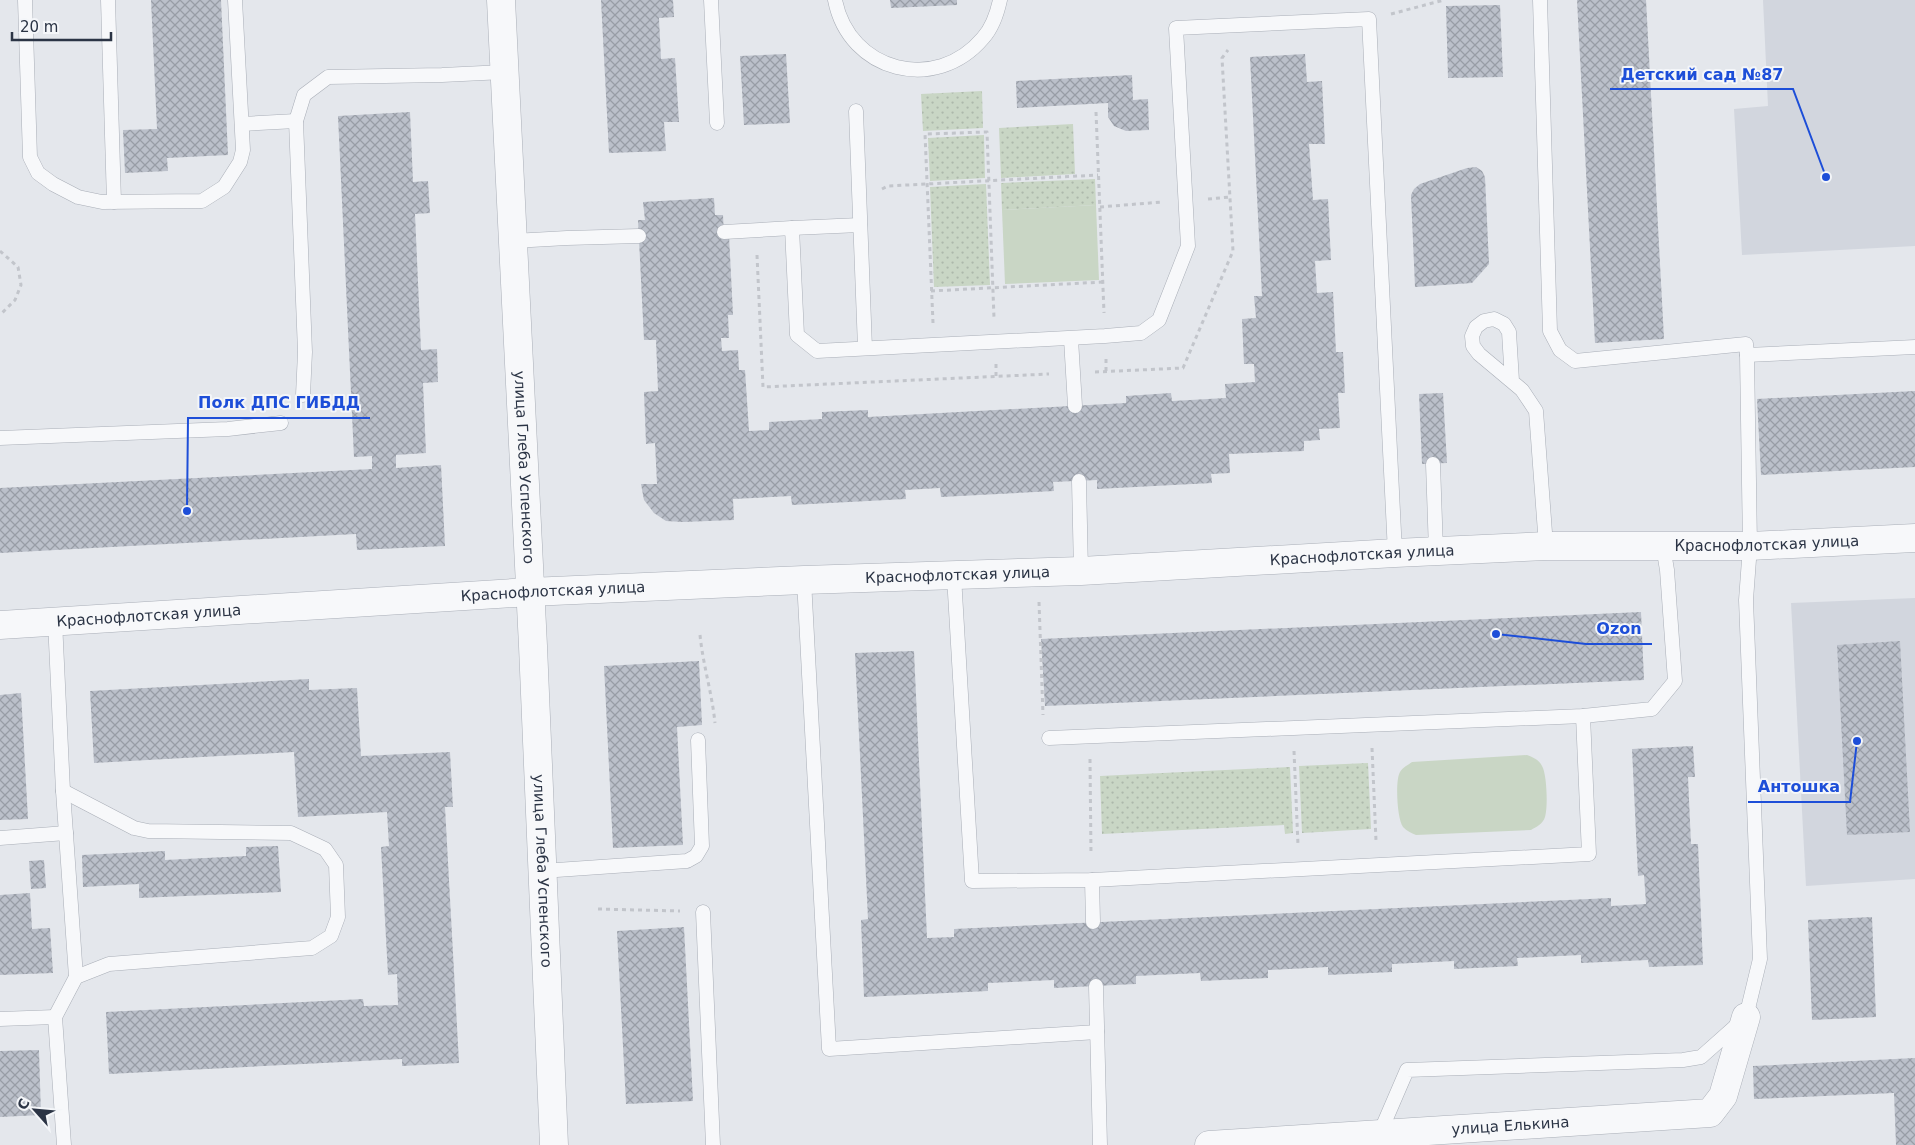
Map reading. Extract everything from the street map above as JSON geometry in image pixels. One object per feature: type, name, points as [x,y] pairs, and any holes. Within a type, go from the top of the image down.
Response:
[{"type":"street","name":"улица Глеба Успенского","points":[[501,0],[530,592],[554,1145]]},
{"type":"street","name":"Краснофлотская улица","points":[[0,625],[530,592],[804,580],[1081,571],[1546,546],[1750,546],[1915,538]]},
{"type":"street","name":"улица Елькина","points":[[1209,1145],[1710,1114],[1723,1096],[1746,1017]]},
{"type":"lane","points":[[25,0],[30,157],[38,173],[53,184],[78,197],[102,202],[202,201],[224,187],[240,162],[243,150],[236,0]]},
{"type":"lane","points":[[108,0],[114,202]]},
{"type":"lane","points":[[711,0],[717,123]]},
{"type":"lane","points":[[835,0],[837,11],[846,30],[858,46],[874,58],[893,66],[913,70],[933,69],[953,62],[970,52],[984,37],[995,20],[1000,0]]},
{"type":"lane","points":[[1379,1135],[1408,1070],[1683,1060],[1701,1057],[1746,1017],[1760,959],[1746,600],[1750,546],[1746,344],[1575,361],[1560,350],[1550,331],[1540,0]]},
{"type":"lane","points":[[792,228],[797,335],[817,351],[1071,339],[1141,332],[1159,320],[1188,246],[1176,28],[1369,19],[1396,553]]},
{"type":"lane","points":[[303,396],[305,352],[296,121],[304,95],[328,78],[504,72]]},
{"type":"lane","points":[[856,111],[865,348]]},
{"type":"lane","points":[[242,124],[296,121]]},
{"type":"lane","points":[[724,232],[860,226]]},
{"type":"lane","points":[[513,241],[639,236]]},
{"type":"lane","points":[[1071,339],[1075,406]]},
{"type":"lane","points":[[1746,355],[1915,347]]},
{"type":"lane","points":[[1512,381],[1522,390],[1536,410],[1546,546]]},
{"type":"lane","points":[[0,438],[228,429],[282,423]]},
{"type":"lane","points":[[1433,464],[1436,551]]},
{"type":"lane","points":[[1079,481],[1081,571]]},
{"type":"lane","points":[[1049,738],[1584,716],[1652,709],[1675,681],[1667,570],[1663,546]]},
{"type":"lane","points":[[954,576],[972,881],[1092,880],[1589,854],[1584,716]]},
{"type":"lane","points":[[804,580],[829,1049],[1097,1032]]},
{"type":"lane","points":[[55,621],[63,791],[76,977],[55,1017],[64,1145]]},
{"type":"lane","points":[[542,871],[687,861],[696,856],[702,846],[698,744]]},
{"type":"lane","points":[[63,791],[134,828],[148,830],[291,833],[325,849],[336,865],[338,917],[331,936],[312,948],[109,964],[76,977]]},
{"type":"lane","points":[[0,838],[66,834]]},
{"type":"lane","points":[[1092,880],[1093,922]]},
{"type":"lane","points":[[703,912],[713,1145]]},
{"type":"lane","points":[[1096,986],[1100,1145]]},
{"type":"lane","points":[[0,1019],[55,1017]]},
{"type":"path","points":[[1369,19],[1444,0]]},
{"type":"path","points":[[1096,112],[1106,371]]},
{"type":"path","points":[[935,379],[925,134],[987,132],[996,376]]},
{"type":"path","points":[[859,200],[888,186],[1098,176]]},
{"type":"path","points":[[0,251],[18,267],[22,285],[15,300],[0,315]]},
{"type":"path","points":[[931,291],[1103,282]]},
{"type":"path","points":[[1039,599],[1042,709],[1049,738]]},
{"type":"path","points":[[698,744],[709,742],[716,729],[713,698],[703,661],[700,635]]},
{"type":"path","points":[[1371,724],[1378,865]]},
{"type":"path","points":[[1293,728],[1299,869]]},
{"type":"path","points":[[1090,736],[1092,880]]},
{"type":"path","points":[[598,909],[703,912]]},
{"type":"shaded area","points":[[1763,0],[1915,0],[1915,246],[1742,255],[1734,109],[1768,106]]},
{"type":"shaded area","points":[[1915,598],[1915,879],[1806,886],[1791,603]]},
{"type":"green space","points":[[982,91],[983,128],[923,131],[921,94]]},
{"type":"green space","points":[[1073,124],[1075,174],[1001,178],[999,128]]},
{"type":"green space","points":[[984,135],[985,178],[930,181],[928,138]]},
{"type":"green space","points":[[1095,179],[1096,205],[1002,210],[1001,183]]},
{"type":"green space","points":[[986,184],[990,285],[934,287],[930,187]]},
{"type":"green space","points":[[1096,205],[1099,280],[1005,284],[1002,210]]},
{"type":"green space","points":[[1527,755],[1536,759],[1541,764],[1546,783],[1545,817],[1535,828],[1531,830],[1416,835],[1403,827],[1398,808],[1398,776],[1404,767],[1412,762]]},
{"type":"green space","points":[[1368,763],[1371,829],[1302,833],[1299,766]]},
{"type":"green space","points":[[1290,767],[1293,833],[1285,834],[1284,825],[1102,834],[1100,776]]},
{"type":"building","points":[[151,0],[221,0],[228,155],[167,158],[168,171],[125,173],[123,130],[157,129]]},
{"type":"building","points":[[601,0],[673,0],[674,17],[659,18],[661,59],[675,58],[679,122],[664,122],[666,151],[609,153]]},
{"type":"building","points":[[890,0],[957,0],[957,5],[891,8]]},
{"type":"building","points":[[1577,0],[1646,0],[1664,339],[1595,343]]},
{"type":"building","points":[[1500,5],[1503,77],[1448,78],[1446,6]]},
{"type":"building","points":[[786,54],[790,123],[744,125],[740,56]]},
{"type":"building","points":[[1305,54],[1307,82],[1322,81],[1325,144],[1309,144],[1313,200],[1328,199],[1331,260],[1315,261],[1317,293],[1333,292],[1336,352],[1343,352],[1345,393],[1338,393],[1340,428],[1319,429],[1320,440],[1304,441],[1304,451],[1229,454],[1230,473],[1211,474],[1212,483],[1097,489],[1097,480],[1053,482],[1054,491],[941,497],[940,488],[905,490],[906,499],[792,505],[791,496],[733,499],[734,520],[683,522],[666,521],[654,513],[644,500],[641,484],[657,484],[655,443],[646,444],[644,392],[658,391],[656,340],[644,340],[638,220],[645,220],[643,202],[714,198],[715,215],[723,215],[724,235],[729,235],[733,315],[728,315],[729,338],[721,338],[722,351],[738,350],[739,370],[745,370],[749,431],[769,430],[769,422],[822,419],[822,412],[868,410],[868,417],[1126,403],[1126,396],[1171,393],[1172,401],[1226,398],[1225,384],[1255,382],[1254,364],[1244,364],[1242,319],[1256,318],[1254,296],[1262,296],[1250,57]]},
{"type":"building","points":[[1132,75],[1133,100],[1148,99],[1149,130],[1126,131],[1114,126],[1108,117],[1108,103],[1017,108],[1016,81]]},
{"type":"building","points":[[410,112],[413,182],[428,181],[430,213],[415,214],[421,350],[437,349],[438,382],[423,383],[426,453],[396,455],[396,468],[441,465],[445,546],[357,550],[356,534],[0,553],[0,488],[372,469],[372,456],[354,457],[338,116]]},
{"type":"building","points":[[1476,167],[1482,171],[1485,177],[1489,264],[1472,283],[1415,287],[1411,195],[1414,189],[1420,184],[1467,168]]},
{"type":"building","points":[[1915,391],[1915,467],[1761,475],[1757,399]]},
{"type":"building","points":[[1443,393],[1447,463],[1422,464],[1419,394]]},
{"type":"building","points":[[1641,612],[1644,680],[1045,706],[1041,639]]},
{"type":"building","points":[[1900,641],[1910,832],[1847,835],[1837,645]]},
{"type":"building","points":[[914,651],[927,938],[954,937],[954,929],[1611,898],[1611,906],[1646,904],[1644,875],[1638,876],[1632,749],[1693,746],[1695,777],[1688,777],[1691,844],[1698,844],[1703,965],[1649,967],[1648,960],[1581,963],[1581,955],[1517,958],[1518,966],[1454,969],[1454,961],[1392,964],[1392,972],[1328,975],[1328,967],[1268,970],[1268,978],[1201,981],[1200,973],[1136,976],[1136,984],[1054,988],[1054,980],[988,983],[988,991],[864,997],[861,920],[868,919],[855,653]]},
{"type":"building","points":[[699,661],[702,725],[677,727],[683,845],[613,848],[604,666]]},
{"type":"building","points":[[309,679],[309,690],[357,688],[361,756],[450,752],[453,807],[445,807],[459,1063],[402,1066],[402,1059],[109,1074],[106,1012],[363,999],[364,1006],[398,1005],[397,974],[388,975],[381,847],[389,846],[387,812],[298,817],[294,752],[94,763],[90,691]]},
{"type":"building","points":[[21,693],[28,819],[0,820],[0,695]]},
{"type":"building","points":[[278,846],[281,892],[139,898],[139,884],[83,887],[82,855],[165,851],[165,860],[246,856],[246,847]]},
{"type":"building","points":[[44,860],[46,888],[31,889],[29,861]]},
{"type":"building","points":[[30,893],[32,929],[50,928],[53,973],[0,975],[0,895]]},
{"type":"building","points":[[1872,917],[1876,1017],[1812,1020],[1808,920]]},
{"type":"building","points":[[684,927],[693,1101],[626,1104],[617,931]]},
{"type":"building","points":[[39,1050],[41,1115],[0,1117],[0,1051]]},
{"type":"building","points":[[1915,1058],[1915,1145],[1896,1145],[1894,1093],[1754,1099],[1753,1066]]},
{"type":"place","name":"Детский сад №87","points":[[1826,177]]},
{"type":"place","name":"Полк ДПС ГИБДД","points":[[187,511]]},
{"type":"place","name":"Ozon","points":[[1496,634]]},
{"type":"place","name":"Антошка","points":[[1857,741]]}]
